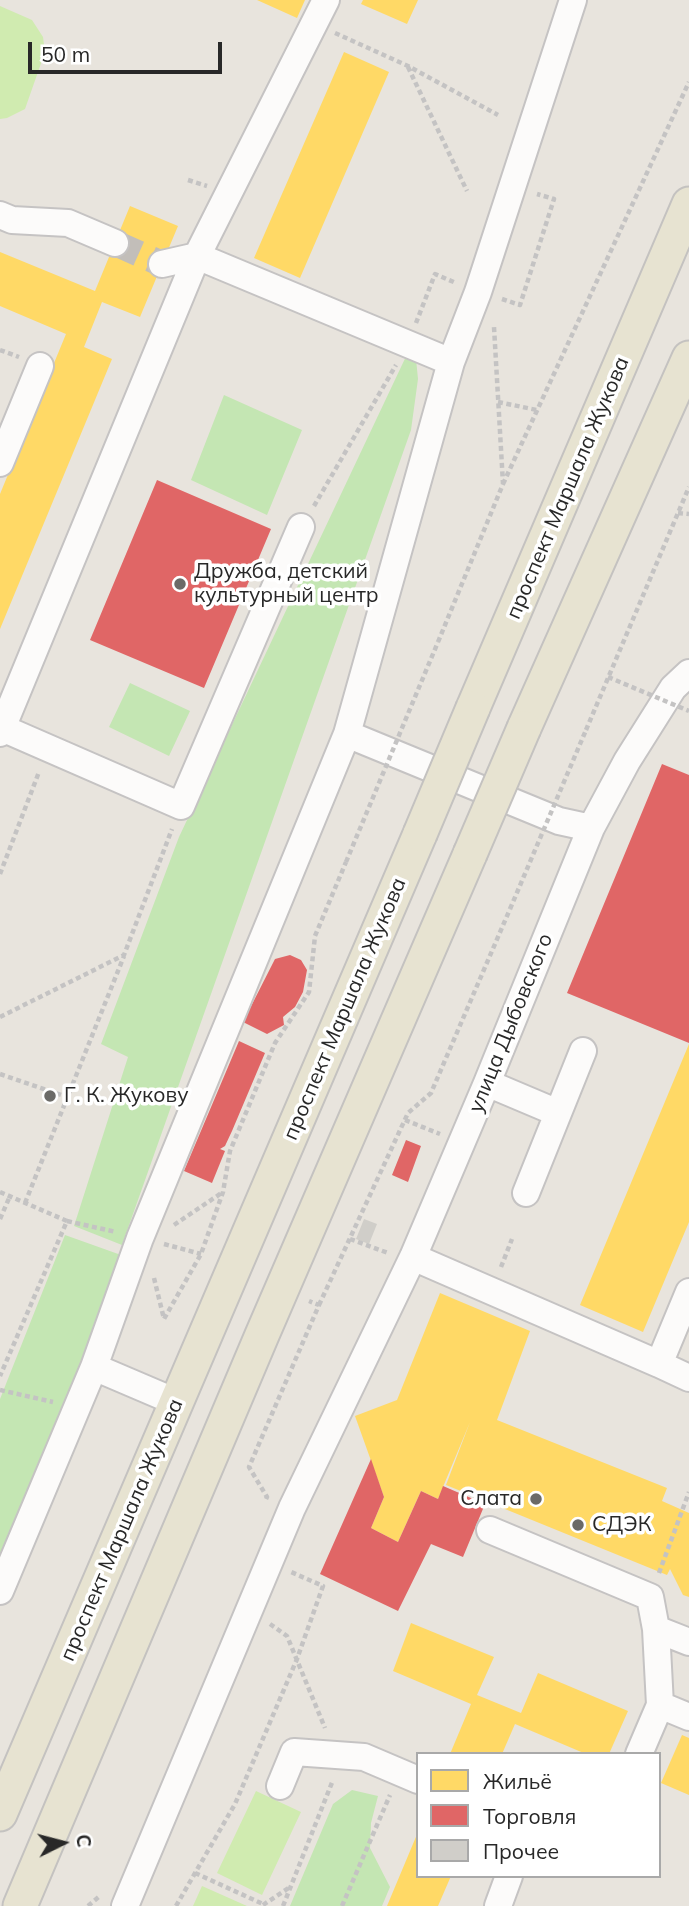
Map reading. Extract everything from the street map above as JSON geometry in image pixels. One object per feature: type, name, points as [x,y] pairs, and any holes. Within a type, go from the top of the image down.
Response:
[{"type":"main road","name":"проспект Маршала Жукова","points":[[0,1814],[689,204]]},
{"type":"main road","points":[[20,1906],[524,727],[689,358]]},
{"type":"street","points":[[301,527],[181,806],[49,748],[1,731],[197,256],[326,0]]},
{"type":"street","points":[[0,1591],[94,1367],[140,1238],[346,734],[451,362],[478,292],[573,0]]},
{"type":"street","points":[[0,215],[12,220],[68,223],[115,243]]},
{"type":"street","points":[[162,264],[197,256],[451,362]]},
{"type":"street","points":[[0,463],[40,366]]},
{"type":"street","name":"улица Дыбовского","points":[[124,1906],[292,1508],[352,1385],[403,1256],[462,1142],[488,1083],[591,828],[627,761],[673,688],[689,673]]},
{"type":"street","points":[[346,734],[559,821],[591,828]]},
{"type":"street","points":[[526,1193],[583,1051]]},
{"type":"street","points":[[488,1083],[558,1113]]},
{"type":"street","points":[[403,1256],[689,1378]]},
{"type":"street","points":[[659,1364],[689,1292]]},
{"type":"street","points":[[94,1367],[176,1402]]},
{"type":"street","points":[[490,1530],[650,1597],[656,1629],[660,1704],[640,1752]]},
{"type":"street","points":[[656,1629],[689,1642]]},
{"type":"street","points":[[660,1704],[689,1717]]},
{"type":"street","points":[[280,1786],[294,1752],[364,1757],[409,1776]]},
{"type":"street","points":[[498,1906],[508,1878]]},
{"type":"path","points":[[314,24],[408,66],[498,115]]},
{"type":"path","points":[[408,66],[467,191]]},
{"type":"path","points":[[503,484],[689,82]]},
{"type":"path","points":[[491,296],[520,305],[554,200],[533,192]]},
{"type":"path","points":[[498,402],[537,410]]},
{"type":"path","points":[[262,1507],[267,1497],[249,1467],[319,1306],[408,1113],[431,1093],[689,487]]},
{"type":"path","points":[[678,513],[689,513]]},
{"type":"path","points":[[152,1271],[164,1319],[201,1254],[223,1192],[230,1151],[275,1043],[309,992],[315,936],[438,642]]},
{"type":"path","points":[[608,677],[689,711]]},
{"type":"path","points":[[0,874],[49,748]]},
{"type":"path","points":[[25,1203],[181,806]]},
{"type":"path","points":[[0,1017],[124,955]]},
{"type":"path","points":[[0,1074],[67,1097]]},
{"type":"path","points":[[405,1120],[462,1142]]},
{"type":"path","points":[[0,1192],[67,1221],[121,1233]]},
{"type":"path","points":[[165,1231],[223,1192]]},
{"type":"path","points":[[0,1219],[3,1204],[10,1196]]},
{"type":"path","points":[[0,1376],[67,1221]]},
{"type":"path","points":[[350,1238],[403,1256]]},
{"type":"path","points":[[157,1252],[160,1243]]},
{"type":"path","points":[[309,1301],[319,1306]]},
{"type":"path","points":[[0,1390],[52,1402]]},
{"type":"path","points":[[650,1597],[689,1492]]},
{"type":"path","points":[[176,1906],[235,1804],[297,1659],[323,1587],[289,1571]]},
{"type":"path","points":[[261,1618],[287,1636],[335,1755],[332,1786],[283,1906]]},
{"type":"path","points":[[342,1906],[409,1776]]},
{"type":"path","points":[[195,1873],[263,1905],[291,1886]]},
{"type":"green space","points":[[0,6],[32,20],[43,37],[45,52],[25,109],[0,119]]},
{"type":"green space","points":[[410,348],[416,359],[418,379],[411,430],[122,1245],[74,1226],[128,1057],[101,1044],[179,837]]},
{"type":"green space","points":[[224,395],[302,430],[267,515],[191,480]]},
{"type":"green space","points":[[130,683],[190,711],[169,756],[109,727]]},
{"type":"green space","points":[[65,1235],[121,1255],[87,1354],[0,1554],[0,1399]]},
{"type":"green space","points":[[352,1790],[378,1796],[371,1823],[370,1848],[390,1887],[382,1906],[290,1906],[333,1804]]},
{"type":"green space","points":[[256,1791],[301,1812],[262,1895],[217,1873]]},
{"type":"green space","points":[[202,1886],[247,1906],[193,1906]]},
{"type":"building: Жильё","points":[[257,0],[305,0],[297,18]]},
{"type":"building: Жильё","points":[[363,0],[418,0],[407,24],[361,4]]},
{"type":"building: Жильё","points":[[344,52],[389,72],[300,278],[254,258]]},
{"type":"building: Жильё","points":[[130,206],[178,226],[140,317],[102,302],[84,347],[112,359],[0,629],[0,494],[66,334],[0,306],[0,252],[95,291]]},
{"type":"building: Жильё","points":[[689,1044],[689,1222],[643,1332],[580,1305]]},
{"type":"building: Жильё","points":[[440,1293],[530,1331],[497,1420],[667,1488],[662,1501],[689,1513],[689,1597],[683,1595],[670,1569],[667,1575],[446,1485],[470,1422],[438,1499],[421,1491],[398,1542],[371,1528],[384,1497],[355,1416],[397,1400]]},
{"type":"building: Жильё","points":[[411,1623],[494,1657],[477,1695],[521,1713],[538,1673],[628,1711],[610,1752],[581,1752],[515,1724],[503,1752],[451,1752],[471,1704],[393,1671]]},
{"type":"building: Жильё","points":[[682,1735],[689,1738],[689,1795],[661,1783]]},
{"type":"building: Жильё","points":[[416,1837],[416,1878],[450,1878],[438,1906],[387,1906]]},
{"type":"building: Торговля","name":"Дружба, детский культурный центр","points":[[157,480],[271,529],[204,688],[90,640]]},
{"type":"building: Торговля","points":[[662,764],[689,775],[689,1043],[567,993]]},
{"type":"building: Торговля","points":[[290,955],[301,960],[307,970],[303,992],[295,1007],[283,1017],[284,1025],[267,1034],[243,1022],[275,959]]},
{"type":"building: Торговля","points":[[239,1041],[265,1053],[225,1146],[220,1149],[225,1151],[212,1183],[184,1171]]},
{"type":"building: Торговля","points":[[406,1140],[421,1146],[408,1182],[392,1175]]},
{"type":"building: Торговля","points":[[371,1459],[384,1497],[371,1528],[398,1542],[421,1491],[438,1499],[443,1486],[485,1504],[463,1557],[431,1544],[398,1611],[320,1574]]},
{"type":"building: Прочее","points":[[364,1219],[377,1224],[369,1244],[356,1239]]},
{"type":"tunnel","points":[[115,243],[162,264]]},
{"type":"place","name":"Дружба, детский культурный центр","points":[[180,584]]},
{"type":"place","name":"Г. К. Жукову","points":[[50,1096]]},
{"type":"place","name":"Слата","points":[[536,1499]]},
{"type":"place","name":"СДЭК","points":[[578,1525]]}]
